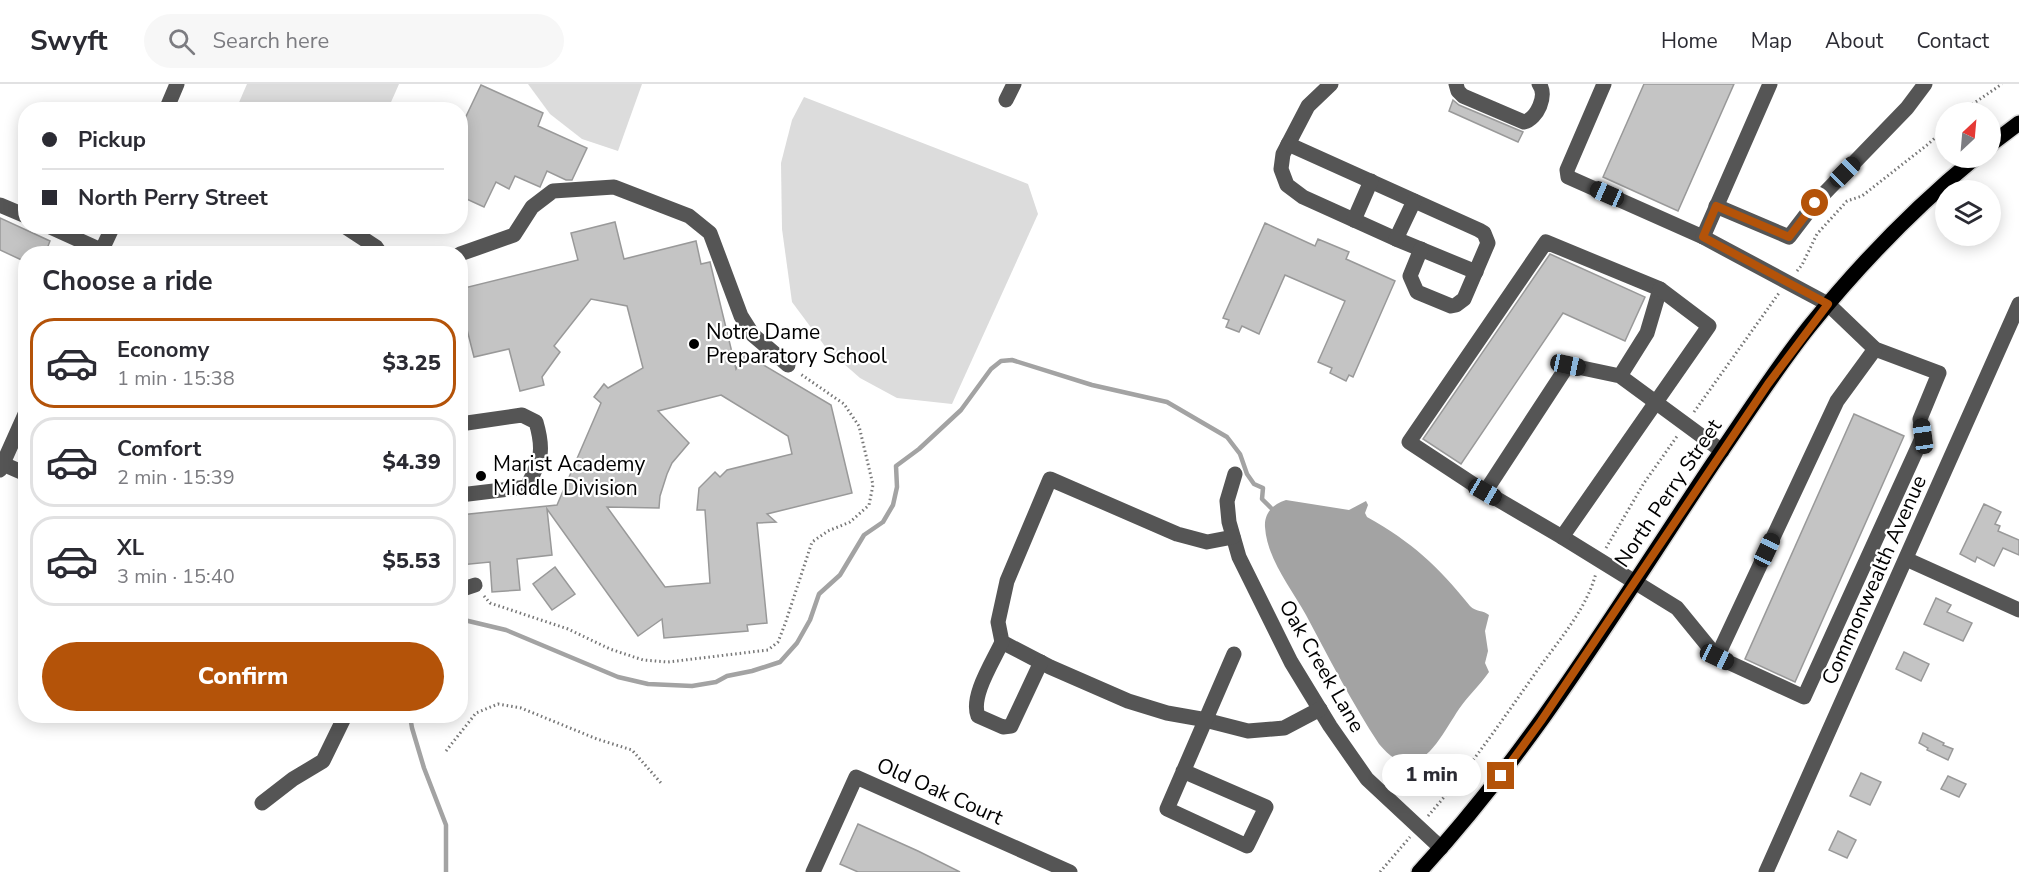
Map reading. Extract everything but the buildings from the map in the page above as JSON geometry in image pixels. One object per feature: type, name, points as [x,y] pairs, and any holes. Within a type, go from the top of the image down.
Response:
[{"type":"main road","points":[[2001,137],[2019,123]]},
{"type":"main road","name":"North Perry Street","points":[[1419,872],[1479,803],[1527,740],[1781,365],[1828,304],[1898,227],[1964,168]]},
{"type":"street","points":[[169,102],[177,84]]},
{"type":"street","points":[[1006,100],[1014,84]]},
{"type":"street","points":[[1331,84],[1308,106],[1288,144],[1281,163],[1282,174],[1287,185],[1296,193],[1354,220],[1476,272]]},
{"type":"street","points":[[1456,84],[1463,96],[1524,122],[1529,122],[1534,117],[1543,97],[1543,89],[1539,84]]},
{"type":"street","points":[[1562,537],[1708,326],[1660,289],[1546,242],[1409,442],[1485,492],[1677,608],[1717,657],[1804,697],[1923,436],[1920,419],[1939,373],[1875,349],[1828,304],[1703,237],[1568,177],[1567,170],[1604,84]]},
{"type":"street","points":[[1703,237],[1770,84]]},
{"type":"street","points":[[1716,206],[1789,237],[1815,203],[1907,108],[1925,84]]},
{"type":"street","points":[[1288,144],[1484,234],[1488,243],[1461,303],[1451,306],[1417,292],[1410,276],[1421,249]]},
{"type":"street","points":[[1354,220],[1371,181]]},
{"type":"street","points":[[468,251],[514,235],[532,207],[553,191],[614,187],[689,216],[710,233],[741,316],[753,335],[788,365]]},
{"type":"street","points":[[1396,239],[1414,201]]},
{"type":"street","points":[[0,205],[18,213]]},
{"type":"street","points":[[64,234],[88,246]]},
{"type":"street","points":[[356,234],[374,246]]},
{"type":"street","points":[[1620,376],[1647,333],[1660,289]]},
{"type":"street","name":"Commonwealth Avenue","points":[[1766,872],[2019,304]]},
{"type":"street","points":[[1717,657],[1837,401],[1875,349]]},
{"type":"street","points":[[1485,492],[1568,365],[1620,376],[1722,451]]},
{"type":"street","points":[[468,423],[522,415],[536,422],[541,441],[540,459],[526,488],[468,494]]},
{"type":"street","points":[[18,430],[1,467],[18,472]]},
{"type":"street","name":"Oak Creek Lane","points":[[1235,474],[1227,501],[1228,522],[1239,557],[1291,662],[1367,779],[1441,848]]},
{"type":"street","points":[[1041,662],[1011,726],[1003,727],[978,716],[976,710],[978,692],[1002,642],[998,622],[1007,581],[1050,479],[1177,534],[1206,542],[1233,537]]},
{"type":"street","points":[[1906,559],[2019,610]]},
{"type":"street","points":[[1002,642],[1128,701],[1248,731],[1284,728],[1320,709]]},
{"type":"street","points":[[1183,771],[1266,807],[1247,846],[1167,809],[1204,719],[1234,654]]},
{"type":"street","points":[[262,803],[293,779],[323,761],[342,723]]},
{"type":"street","name":"Old Oak Court","points":[[813,872],[856,777],[1070,872]]},
{"type":"path","points":[[1976,102],[2002,84]]},
{"type":"path","points":[[1380,872],[1464,774],[1570,624],[1591,590],[1610,539],[1644,483],[1802,265],[1817,234],[1847,201],[1862,196],[1935,138]]},
{"type":"path","points":[[468,587],[490,603],[568,629],[610,649],[643,660],[668,662],[768,650],[778,642],[812,542],[828,531],[850,522],[869,505],[873,485],[859,426],[843,404],[788,365]]},
{"type":"path","points":[[446,751],[476,713],[498,704],[521,708],[597,740],[632,750],[661,783]]},
{"type":"shaded area","points":[[247,84],[399,84],[391,102],[239,102]]},
{"type":"shaded area","points":[[528,84],[642,84],[618,151],[582,139],[550,114]]},
{"type":"shaded area","points":[[804,97],[1028,184],[1038,214],[952,404],[897,398],[860,378],[827,349],[792,302],[782,229],[781,163],[792,120]]},
{"type":"shaded area","points":[[1286,500],[1349,510],[1366,501],[1367,517],[1411,546],[1446,578],[1470,606],[1489,615],[1485,631],[1488,651],[1485,663],[1489,672],[1463,704],[1435,745],[1426,755],[1416,761],[1405,762],[1393,757],[1379,744],[1350,697],[1275,562],[1267,539],[1265,522],[1270,510]]},
{"type":"waterway","points":[[468,621],[506,630],[618,677],[648,684],[692,686],[716,682],[727,676],[780,662],[797,643],[810,620],[819,594],[840,575],[864,535],[883,522],[893,505],[897,487],[896,466],[919,449],[961,410],[991,369],[1001,361],[1012,360],[1092,385],[1167,402],[1227,437],[1240,454],[1247,474],[1254,484],[1263,488],[1262,499],[1271,508]]},
{"type":"waterway","points":[[411,723],[424,768],[446,825],[446,872]]},
{"type":"place","name":"Notre Dame Preparatory School","points":[[694,344]]},
{"type":"place","name":"Marist Academy Middle Division","points":[[481,476]]},
{"type":"route","points":[[1501,776],[1541,721],[1788,355],[1828,304],[1703,237],[1716,206],[1789,237],[1815,203]]}]
